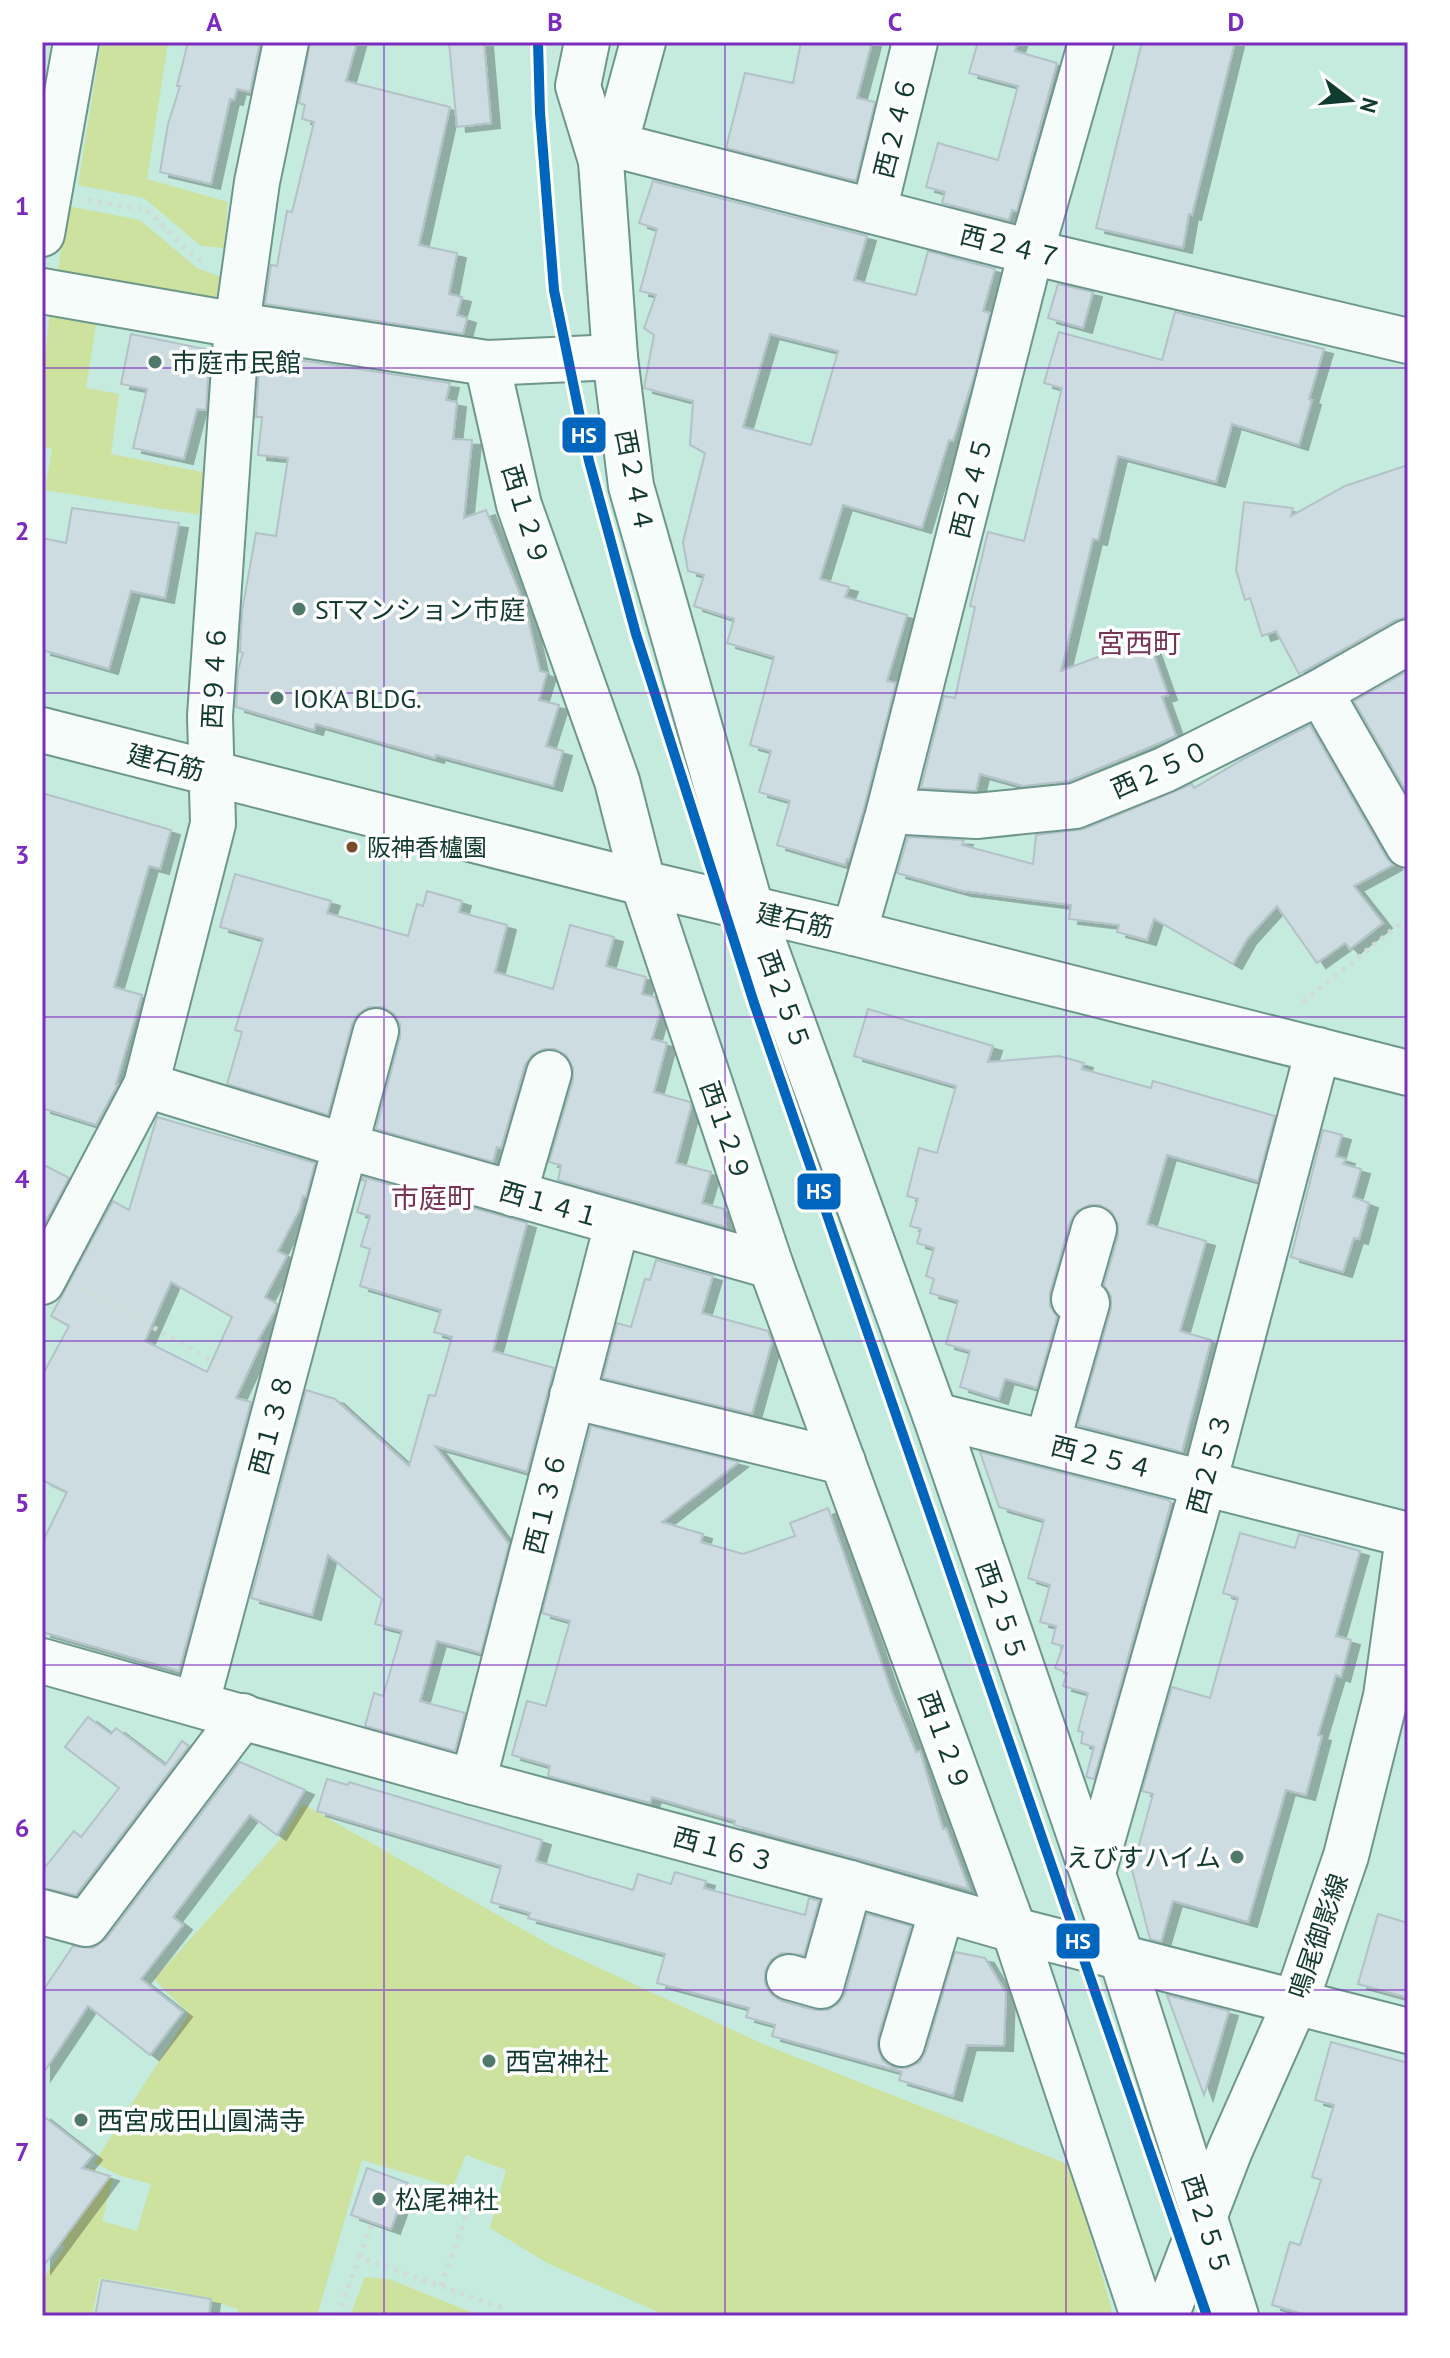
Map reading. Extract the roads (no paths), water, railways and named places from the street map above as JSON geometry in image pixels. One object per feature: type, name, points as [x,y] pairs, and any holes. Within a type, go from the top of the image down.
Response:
[{"type":"street","points":[[46,213],[76,42]]},
{"type":"street","name":"西９４６","points":[[46,1276],[146,1085],[213,824],[210,716],[237,325],[257,182],[286,42]]},
{"type":"street","name":"西２４４","points":[[587,42],[578,86],[608,153],[615,357],[631,486],[752,911]]},
{"type":"street","points":[[608,153],[643,42]]},
{"type":"street","name":"西２４６","points":[[874,211],[915,42]]},
{"type":"street","name":"西２４５","points":[[854,933],[889,811],[1031,252],[1091,42]]},
{"type":"street","name":"西２４７","points":[[608,153],[874,211],[1031,252],[1408,341]]},
{"type":"street","points":[[42,291],[237,325],[487,363],[615,357]]},
{"type":"street","name":"西１２９","points":[[487,363],[519,505],[617,781],[643,883],[771,1266],[1014,1930],[1143,2316]]},
{"type":"street","name":"西２５０","points":[[889,811],[976,816],[1075,806],[1164,770],[1320,692],[1408,642]]},
{"type":"street","points":[[1320,692],[1408,845]]},
{"type":"street","name":"建石筋","points":[[42,730],[752,911],[854,933],[1408,1073]]},
{"type":"street","name":"西２５５","points":[[752,911],[935,1415],[1093,1873],[1236,2316]]},
{"type":"street","name":"西１３８","points":[[197,1702],[376,1031]]},
{"type":"street","name":"西２５３","points":[[1093,1873],[1204,1483],[1318,1050]]},
{"type":"street","points":[[514,1194],[549,1073]]},
{"type":"street","name":"西１４１","points":[[146,1085],[345,1146],[771,1266]]},
{"type":"street","name":"西１３６","points":[[473,1782],[617,1224]]},
{"type":"street","points":[[1047,1443],[1087,1303],[1074,1299],[1094,1229]]},
{"type":"street","points":[[572,1396],[843,1462]]},
{"type":"street","name":"西２５４","points":[[935,1415],[1408,1536]]},
{"type":"street","name":"鳴尾御影線","points":[[1166,2316],[1204,2215],[1296,2001],[1346,1856],[1386,1696],[1408,1536]]},
{"type":"street","name":"西１６３","points":[[42,1661],[1014,1930],[1408,2031]]},
{"type":"street","points":[[42,1912],[86,1924],[243,1716]]},
{"type":"street","points":[[789,1977],[821,1986],[850,1883]]},
{"type":"street","points":[[902,2044],[942,1910]]},
{"type":"place","name":"市庭市民館","points":[[155,362]]},
{"type":"place","name":"STマンション市庭","points":[[299,609]]},
{"type":"place","name":"IOKA BLDG.","points":[[277,698]]},
{"type":"place","name":"阪神香櫨園","points":[[352,847]]},
{"type":"place","name":"えびすハイム","points":[[1237,1857]]},
{"type":"place","name":"西宮神社","points":[[489,2061]]},
{"type":"place","name":"西宮成田山圓満寺","points":[[81,2120]]},
{"type":"place","name":"松尾神社","points":[[379,2199]]},
{"type":"district","name":"宮西町","points":[[1139,642]]},
{"type":"district","name":"市庭町","points":[[433,1197]]}]
